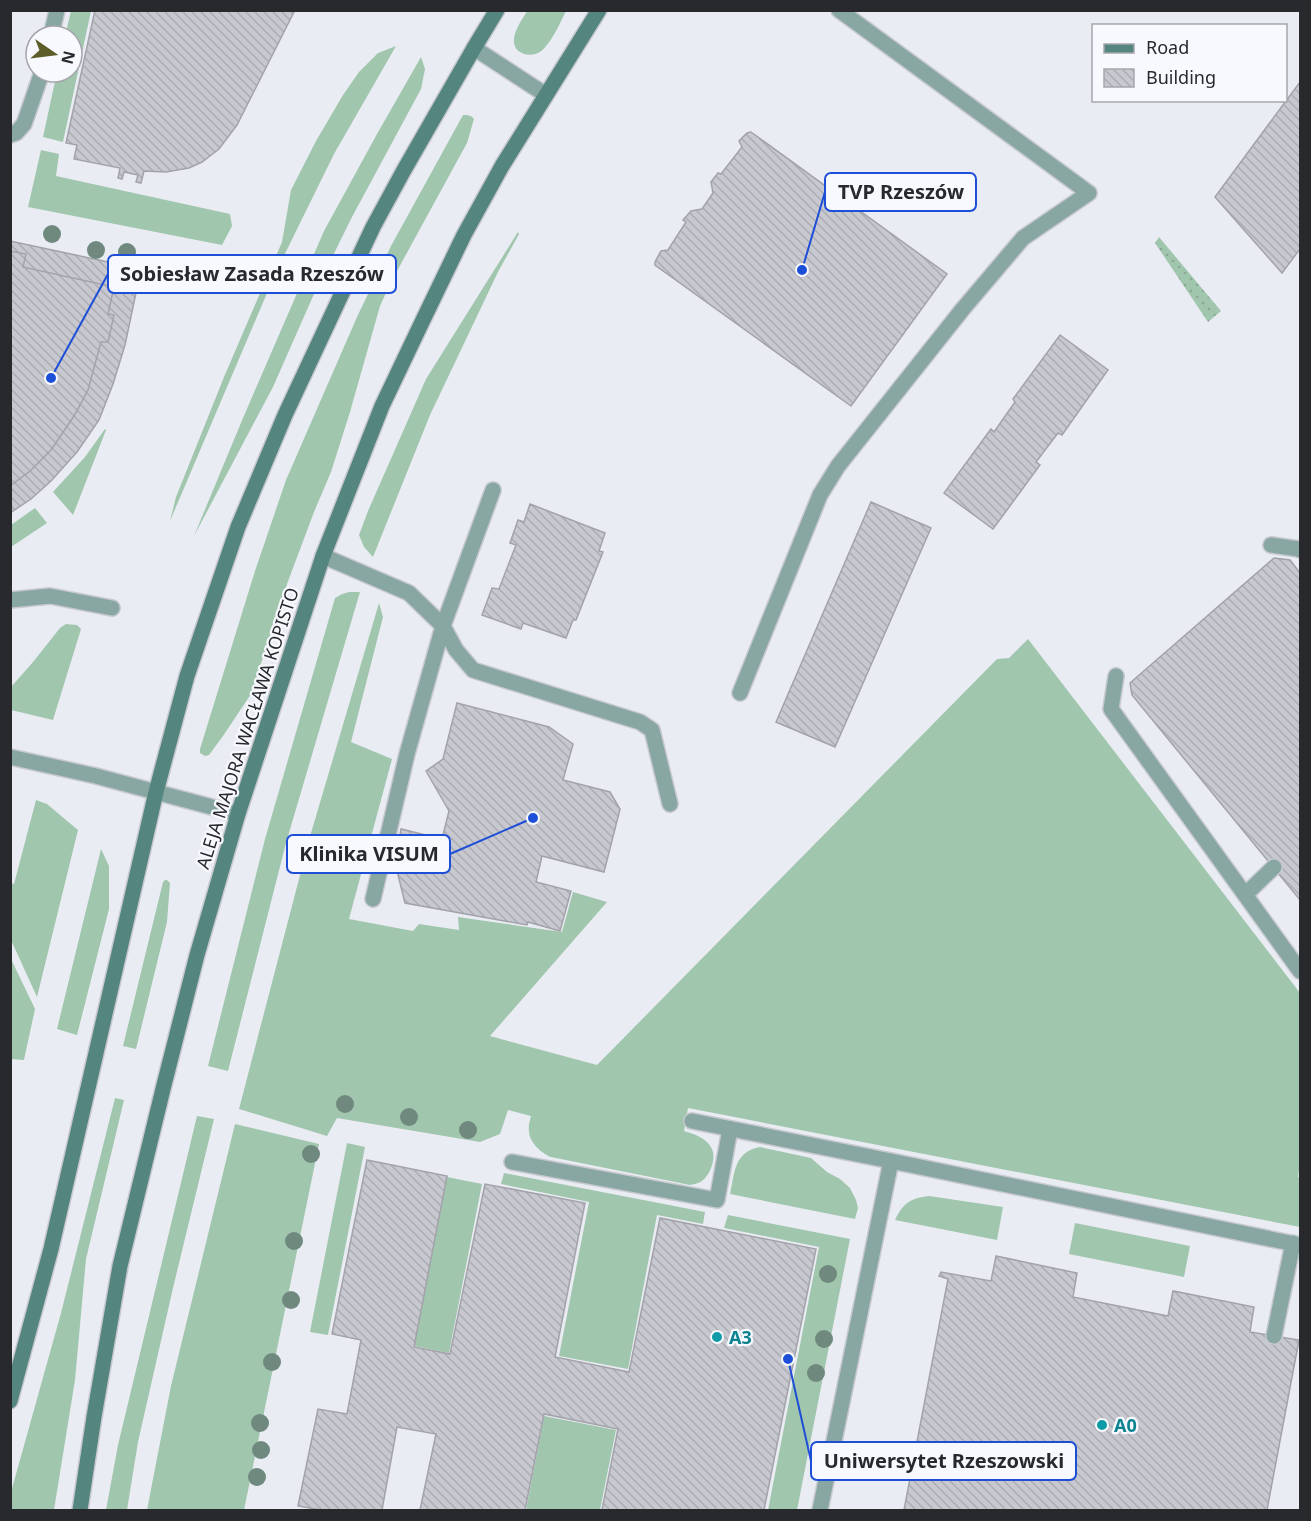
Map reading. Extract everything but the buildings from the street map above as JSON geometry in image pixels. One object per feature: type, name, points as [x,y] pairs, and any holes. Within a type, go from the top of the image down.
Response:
[{"type":"main road","points":[[10,1401],[51,1249],[156,792],[187,676],[212,601],[238,527],[285,416],[373,227],[497,10]]},
{"type":"main road","name":"ALEJA MAJORA WACŁAWA KOPISTO","points":[[80,1510],[120,1266],[197,956],[238,814],[323,556],[382,406],[470,225],[502,166],[599,10]]},
{"type":"street","points":[[740,693],[820,495],[838,466],[962,310],[1023,238],[1089,193],[839,10]]},
{"type":"street","points":[[474,48],[546,94]]},
{"type":"street","points":[[10,135],[24,124],[38,84]]},
{"type":"street","points":[[374,899],[407,754],[443,626],[493,490]]},
{"type":"street","points":[[1271,545],[1300,550]]},
{"type":"street","points":[[323,556],[408,593],[443,626],[456,650],[473,670],[640,722],[652,730],[670,804]]},
{"type":"street","points":[[10,600],[50,596],[112,608]]},
{"type":"street","points":[[1116,676],[1111,709],[1300,970]]},
{"type":"street","points":[[10,757],[96,776],[238,814]]},
{"type":"street","points":[[1245,895],[1274,867]]},
{"type":"street","points":[[692,1121],[1297,1244],[1274,1336]]},
{"type":"street","points":[[512,1162],[717,1200],[730,1129]]},
{"type":"street","points":[[820,1510],[891,1161]]},
{"type":"green space","points":[[528,10],[566,11],[547,46],[531,55],[518,50],[514,40],[518,27]]},
{"type":"green space","points":[[71,11],[91,11],[84,44],[84,24],[68,24]]},
{"type":"green space","points":[[396,46],[334,154],[276,272],[170,521],[176,497],[224,377],[282,242],[291,190],[316,141],[359,72],[378,53]]},
{"type":"green space","points":[[421,57],[425,69],[421,89],[352,217],[314,294],[273,387],[194,536],[324,231]]},
{"type":"green space","points":[[54,84],[75,84],[63,142],[43,137]]},
{"type":"green space","points":[[463,115],[474,119],[467,143],[380,306],[331,472],[287,584],[251,694],[209,755],[205,756],[200,753],[200,749],[255,571],[286,480],[357,317],[391,246]]},
{"type":"green space","points":[[41,150],[59,154],[56,176],[230,214],[232,226],[222,245],[28,207]]},
{"type":"green space","points":[[518,232],[430,415],[373,557],[364,547],[359,535],[426,379]]},
{"type":"green space","points":[[1159,237],[1221,311],[1208,322],[1155,243]]},
{"type":"green space","points":[[105,429],[73,515],[53,492],[85,457]]},
{"type":"green space","points":[[35,508],[47,523],[11,547],[11,525]]},
{"type":"green space","points":[[349,592],[360,592],[286,843],[228,1071],[208,1066],[265,839],[335,598]]},
{"type":"green space","points":[[379,603],[383,617],[351,742],[392,759],[349,919],[413,931],[419,924],[459,930],[458,917],[562,932],[573,892],[607,902],[490,1036],[597,1065],[997,659],[1009,658],[1028,639],[1300,993],[1300,1164],[1298,1177],[1300,1178],[1300,1227],[688,1108],[684,1131],[704,1139],[712,1149],[713,1157],[706,1177],[690,1185],[551,1157],[543,1153],[531,1139],[529,1127],[531,1116],[508,1110],[500,1134],[480,1142],[337,1118],[327,1136],[239,1109],[311,833]]},
{"type":"green space","points":[[66,624],[77,625],[81,629],[53,720],[11,710],[11,687],[60,628]]},
{"type":"green space","points":[[36,800],[47,804],[78,830],[37,997],[11,940],[11,883],[14,884]]},
{"type":"green space","points":[[101,849],[109,866],[109,909],[77,1035],[57,1029]]},
{"type":"green space","points":[[165,880],[170,883],[167,922],[136,1049],[123,1046]]},
{"type":"green space","points":[[11,959],[35,1009],[24,1060],[11,1059]]},
{"type":"green space","points":[[115,1098],[124,1100],[86,1259],[75,1380],[54,1510],[11,1510],[11,1492],[61,1313]]},
{"type":"green space","points":[[197,1116],[214,1119],[138,1442],[127,1510],[106,1510],[118,1445]]},
{"type":"green space","points":[[235,1124],[319,1144],[244,1510],[147,1510],[171,1386]]},
{"type":"green space","points":[[347,1143],[365,1147],[328,1335],[310,1332]]},
{"type":"green space","points":[[760,1147],[811,1158],[827,1172],[840,1179],[850,1188],[856,1200],[858,1208],[855,1219],[730,1194],[740,1158],[745,1153]]},
{"type":"green space","points":[[504,1173],[705,1212],[703,1224],[657,1215],[628,1369],[559,1356],[589,1202],[501,1184]]},
{"type":"green space","points":[[447,1177],[482,1184],[449,1353],[414,1346]]},
{"type":"green space","points":[[929,1196],[1003,1207],[997,1240],[895,1220],[908,1202]]},
{"type":"green space","points":[[728,1215],[850,1239],[797,1510],[768,1510],[819,1247],[724,1228]]},
{"type":"green space","points":[[1075,1223],[1190,1246],[1184,1277],[1069,1254]]},
{"type":"green space","points":[[544,1416],[616,1430],[600,1510],[526,1510]]},
{"type":"place","name":"TVP Rzeszów","points":[[802,270]]},
{"type":"place","name":"Sobiesław Zasada Rzeszów","points":[[51,378]]},
{"type":"place","name":"Klinika VISUM","points":[[533,818]]},
{"type":"place","name":"A3","points":[[717,1337]]},
{"type":"place","name":"Uniwersytet Rzeszowski","points":[[788,1359]]},
{"type":"place","name":"A0","points":[[1102,1425]]}]
